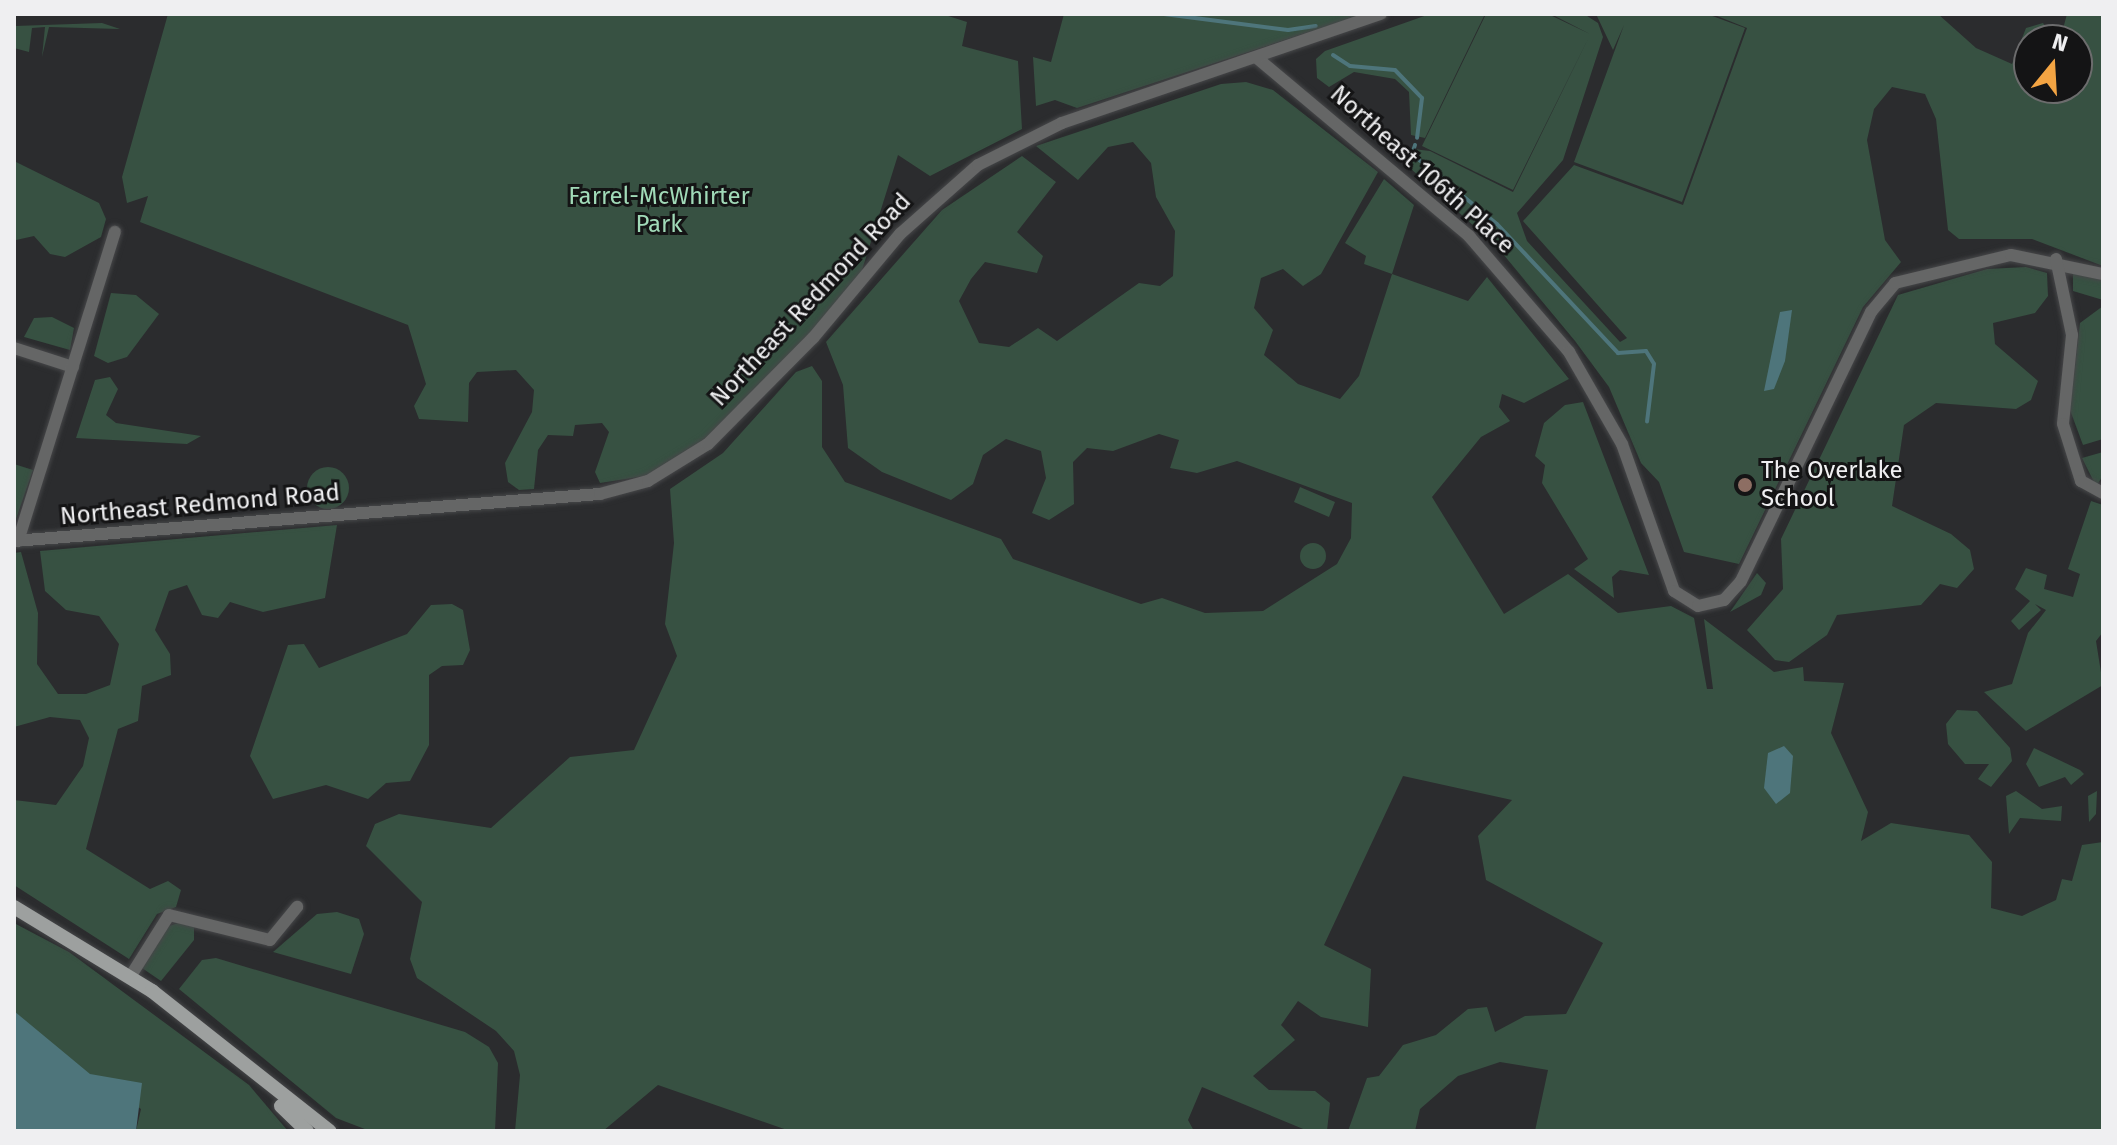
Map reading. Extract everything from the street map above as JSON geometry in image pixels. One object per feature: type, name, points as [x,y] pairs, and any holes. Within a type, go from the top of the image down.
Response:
[{"type":"main road","points":[[14,907],[130,977],[247,1072],[329,1131]]},
{"type":"main road","points":[[247,1072],[307,1131]]},
{"type":"street","name":"Northeast Redmond Road","points":[[16,541],[600,494],[648,481],[708,444],[813,338],[910,224],[978,165],[1062,123],[1381,14]]},
{"type":"street","name":"Northeast 106th Place","points":[[1257,58],[1437,207],[1534,309],[1602,401],[1674,591],[1684,602],[1708,608],[1741,581],[1881,297],[1907,278],[1952,265],[2011,255],[2056,259]]},
{"type":"street","points":[[16,541],[115,232]]},
{"type":"street","points":[[2056,259],[2103,274]]},
{"type":"street","points":[[2056,259],[2071,319],[2061,407],[2081,481],[2103,493]]},
{"type":"street","points":[[14,348],[73,367]]},
{"type":"street","points":[[130,977],[169,915],[270,940],[297,907]]},
{"type":"green space","name":"Farrel-McWhirter Park","points":[[168,14],[942,14],[967,22],[962,46],[1018,61],[1022,129],[930,176],[898,155],[858,283],[709,440],[645,476],[600,483],[595,472],[609,432],[602,423],[575,425],[573,436],[548,435],[538,450],[534,489],[519,490],[508,482],[505,463],[532,412],[534,390],[516,370],[477,372],[469,383],[468,422],[419,419],[414,406],[426,384],[408,325],[140,222],[148,196],[127,203],[122,177]]},
{"type":"green space","points":[[1064,14],[1364,14],[1077,108],[1055,100],[1036,106],[1033,57],[1051,62]]},
{"type":"green space","points":[[1430,14],[1485,14],[1425,138],[1411,135],[1409,92],[1395,79],[1354,72],[1329,87],[1317,78],[1316,59],[1325,51]]},
{"type":"green space","points":[[1486,14],[1548,14],[1590,34],[1551,14],[1584,14],[1598,23],[1603,37],[1563,160],[1517,213],[1527,241],[1620,342],[1627,338],[1523,221],[1574,165],[1683,205],[1747,28],[1712,14],[1938,14],[1976,48],[2012,64],[2013,61],[2013,104],[2093,104],[2093,24],[2064,24],[2067,14],[2103,14],[2103,266],[2032,239],[1959,239],[1948,230],[1936,119],[1925,94],[1892,87],[1874,109],[1867,140],[1885,240],[1901,262],[1863,307],[1739,564],[1684,552],[1659,482],[1641,463],[1609,387],[1498,248],[1400,159],[1405,148],[1430,151],[1513,192],[1589,37],[1513,190],[1422,146]]},
{"type":"green space","points":[[1596,14],[1707,14],[1745,28],[1682,202],[1574,162],[1624,25],[1613,50]]},
{"type":"green space","points":[[102,23],[120,29],[49,27],[42,57],[45,27],[32,28],[29,52],[14,48],[15,26]]},
{"type":"green space","points":[[1246,82],[1273,90],[1378,172],[1321,274],[1303,286],[1283,269],[1261,278],[1254,308],[1273,330],[1264,355],[1298,384],[1340,399],[1359,376],[1392,274],[1468,301],[1487,277],[1569,379],[1524,403],[1502,394],[1499,407],[1510,421],[1481,437],[1432,497],[1504,614],[1568,574],[1618,613],[1671,606],[1694,618],[1707,689],[1713,689],[1704,619],[1774,672],[1803,667],[1804,681],[1844,683],[1831,733],[1868,812],[1861,841],[1891,823],[1969,835],[1992,862],[1991,908],[2022,916],[2056,900],[2062,879],[2072,881],[2082,845],[2103,842],[2103,1131],[1535,1131],[1548,1070],[1500,1062],[1458,1076],[1420,1109],[1415,1131],[1348,1131],[1367,1078],[1379,1076],[1403,1045],[1436,1035],[1468,1009],[1487,1007],[1495,1032],[1525,1016],[1566,1014],[1603,943],[1486,880],[1478,836],[1512,800],[1403,776],[1324,945],[1371,969],[1368,1027],[1321,1017],[1298,1001],[1281,1025],[1295,1040],[1253,1076],[1269,1090],[1315,1091],[1330,1103],[1327,1131],[1308,1131],[1202,1087],[1188,1120],[1194,1131],[790,1131],[658,1085],[603,1131],[515,1131],[520,1075],[514,1051],[496,1031],[417,978],[410,959],[422,902],[366,846],[375,824],[399,814],[491,828],[570,757],[634,750],[677,656],[665,624],[674,543],[670,489],[723,453],[796,372],[812,366],[822,381],[822,447],[845,482],[1001,539],[1013,559],[1141,604],[1162,598],[1205,613],[1263,611],[1337,564],[1351,538],[1352,503],[1237,461],[1197,473],[1170,468],[1179,440],[1159,434],[1113,451],[1087,448],[1073,462],[1074,504],[1049,520],[1032,513],[1046,478],[1041,451],[1006,439],[983,455],[973,484],[951,500],[882,472],[848,448],[843,385],[826,342],[942,210],[1022,156],[1056,182],[1017,232],[1043,256],[1037,273],[985,262],[971,279],[959,301],[979,343],[1009,347],[1038,328],[1057,341],[1139,283],[1160,286],[1173,276],[1175,231],[1156,197],[1151,163],[1133,142],[1108,147],[1078,180],[1036,146],[1221,84]]},
{"type":"green space","points":[[14,161],[99,203],[106,219],[101,237],[65,257],[50,254],[34,236],[16,240]]},
{"type":"green space","points":[[1384,179],[1414,205],[1392,274],[1364,264],[1366,256],[1345,243]]},
{"type":"green space","points":[[2026,267],[2047,273],[2048,296],[2035,313],[1993,323],[1995,344],[2038,381],[2031,400],[2016,409],[1936,403],[1904,425],[1892,506],[1951,534],[1970,550],[1974,569],[1957,588],[1940,584],[1921,605],[1837,615],[1827,635],[1789,662],[1775,660],[1747,630],[1783,589],[1781,539],[1898,295],[1987,269]]},
{"type":"green space","points":[[2073,271],[2103,279],[2103,300],[2073,291]]},
{"type":"green space","points":[[111,293],[136,295],[159,314],[127,357],[108,363],[94,356]]},
{"type":"green space","points":[[2103,306],[2103,439],[2083,445],[2070,410],[2080,323]]},
{"type":"green space","points":[[52,317],[74,328],[70,350],[24,337],[34,318]]},
{"type":"green space","points":[[110,377],[118,389],[106,415],[116,423],[201,436],[187,444],[76,438],[95,380]]},
{"type":"green space","points":[[1583,402],[1649,575],[1620,570],[1612,577],[1614,598],[1574,569],[1588,559],[1542,483],[1545,465],[1535,456],[1544,423],[1565,405]]},
{"type":"green space","points":[[2103,452],[2103,476],[2096,486],[2082,458]]},
{"type":"green space","points":[[14,464],[33,470],[14,525]]},
{"type":"green space","points":[[328,467],[343,473],[349,488],[343,503],[328,509],[313,503],[307,488],[313,473]]},
{"type":"green space","points":[[1300,487],[1335,502],[1329,517],[1294,502]]},
{"type":"green space","points":[[2091,501],[2103,505],[2103,632],[2096,641],[2103,685],[2026,731],[1984,692],[2012,684],[2028,633],[2046,610],[2035,604],[2041,610],[2019,630],[2011,621],[2030,601],[2015,589],[2026,568],[2047,575],[2044,589],[2073,597],[2080,574],[2068,569]]},
{"type":"green space","points":[[337,525],[325,598],[263,612],[230,602],[218,618],[202,615],[187,585],[169,591],[155,630],[170,654],[171,675],[142,686],[138,721],[118,729],[86,849],[150,889],[168,881],[181,890],[176,907],[157,914],[129,959],[14,885],[14,800],[56,805],[83,766],[89,738],[80,720],[50,717],[14,727],[14,553],[21,552],[38,613],[37,664],[58,694],[86,694],[110,685],[119,644],[99,616],[66,610],[45,591],[40,551]]},
{"type":"green space","points":[[1313,543],[1322,547],[1326,556],[1322,565],[1313,569],[1304,565],[1300,556],[1304,547]]},
{"type":"green space","points":[[1757,573],[1766,583],[1761,595],[1730,612]]},
{"type":"green space","points":[[452,604],[463,610],[470,650],[463,665],[442,666],[429,675],[429,745],[410,781],[386,783],[368,799],[326,785],[273,799],[250,756],[288,645],[304,644],[319,668],[407,634],[431,605]]},
{"type":"green space","points":[[1957,710],[1977,711],[2010,748],[2012,761],[1991,787],[1978,779],[1989,764],[1965,764],[1948,744],[1946,724]]},
{"type":"green space","points":[[2034,748],[2084,774],[2071,785],[2065,777],[2039,787],[2026,764]]},
{"type":"green space","points":[[2016,791],[2042,809],[2062,806],[2061,821],[2020,818],[2009,834],[2006,796]]},
{"type":"green space","points":[[2097,791],[2096,814],[2089,822],[2088,796]]},
{"type":"green space","points":[[337,912],[359,919],[364,934],[351,974],[273,952],[317,914]]},
{"type":"green space","points":[[14,923],[69,952],[249,1085],[288,1131],[136,1131],[141,1109],[61,1055],[14,1011]]},
{"type":"green space","points":[[178,923],[194,927],[194,940],[161,981],[142,968],[169,926]]},
{"type":"green space","points":[[216,958],[465,1032],[489,1047],[498,1063],[495,1131],[370,1131],[336,1118],[179,989],[202,960]]},
{"type":"water","points":[[1792,310],[1785,361],[1774,389],[1764,391],[1780,312]]},
{"type":"water","points":[[1784,746],[1793,756],[1790,793],[1776,804],[1764,788],[1768,753]]},
{"type":"water","points":[[14,1011],[90,1074],[142,1083],[136,1131],[14,1131]]},
{"type":"waterway","points":[[1164,14],[1288,30],[1316,26]]},
{"type":"waterway","points":[[1333,55],[1350,66],[1395,70],[1422,98],[1417,138]]},
{"type":"waterway","points":[[1415,145],[1412,154],[1497,224],[1618,353],[1646,351],[1654,364],[1647,422]]},
{"type":"place","name":"The Overlake School","points":[[1745,485]]}]
